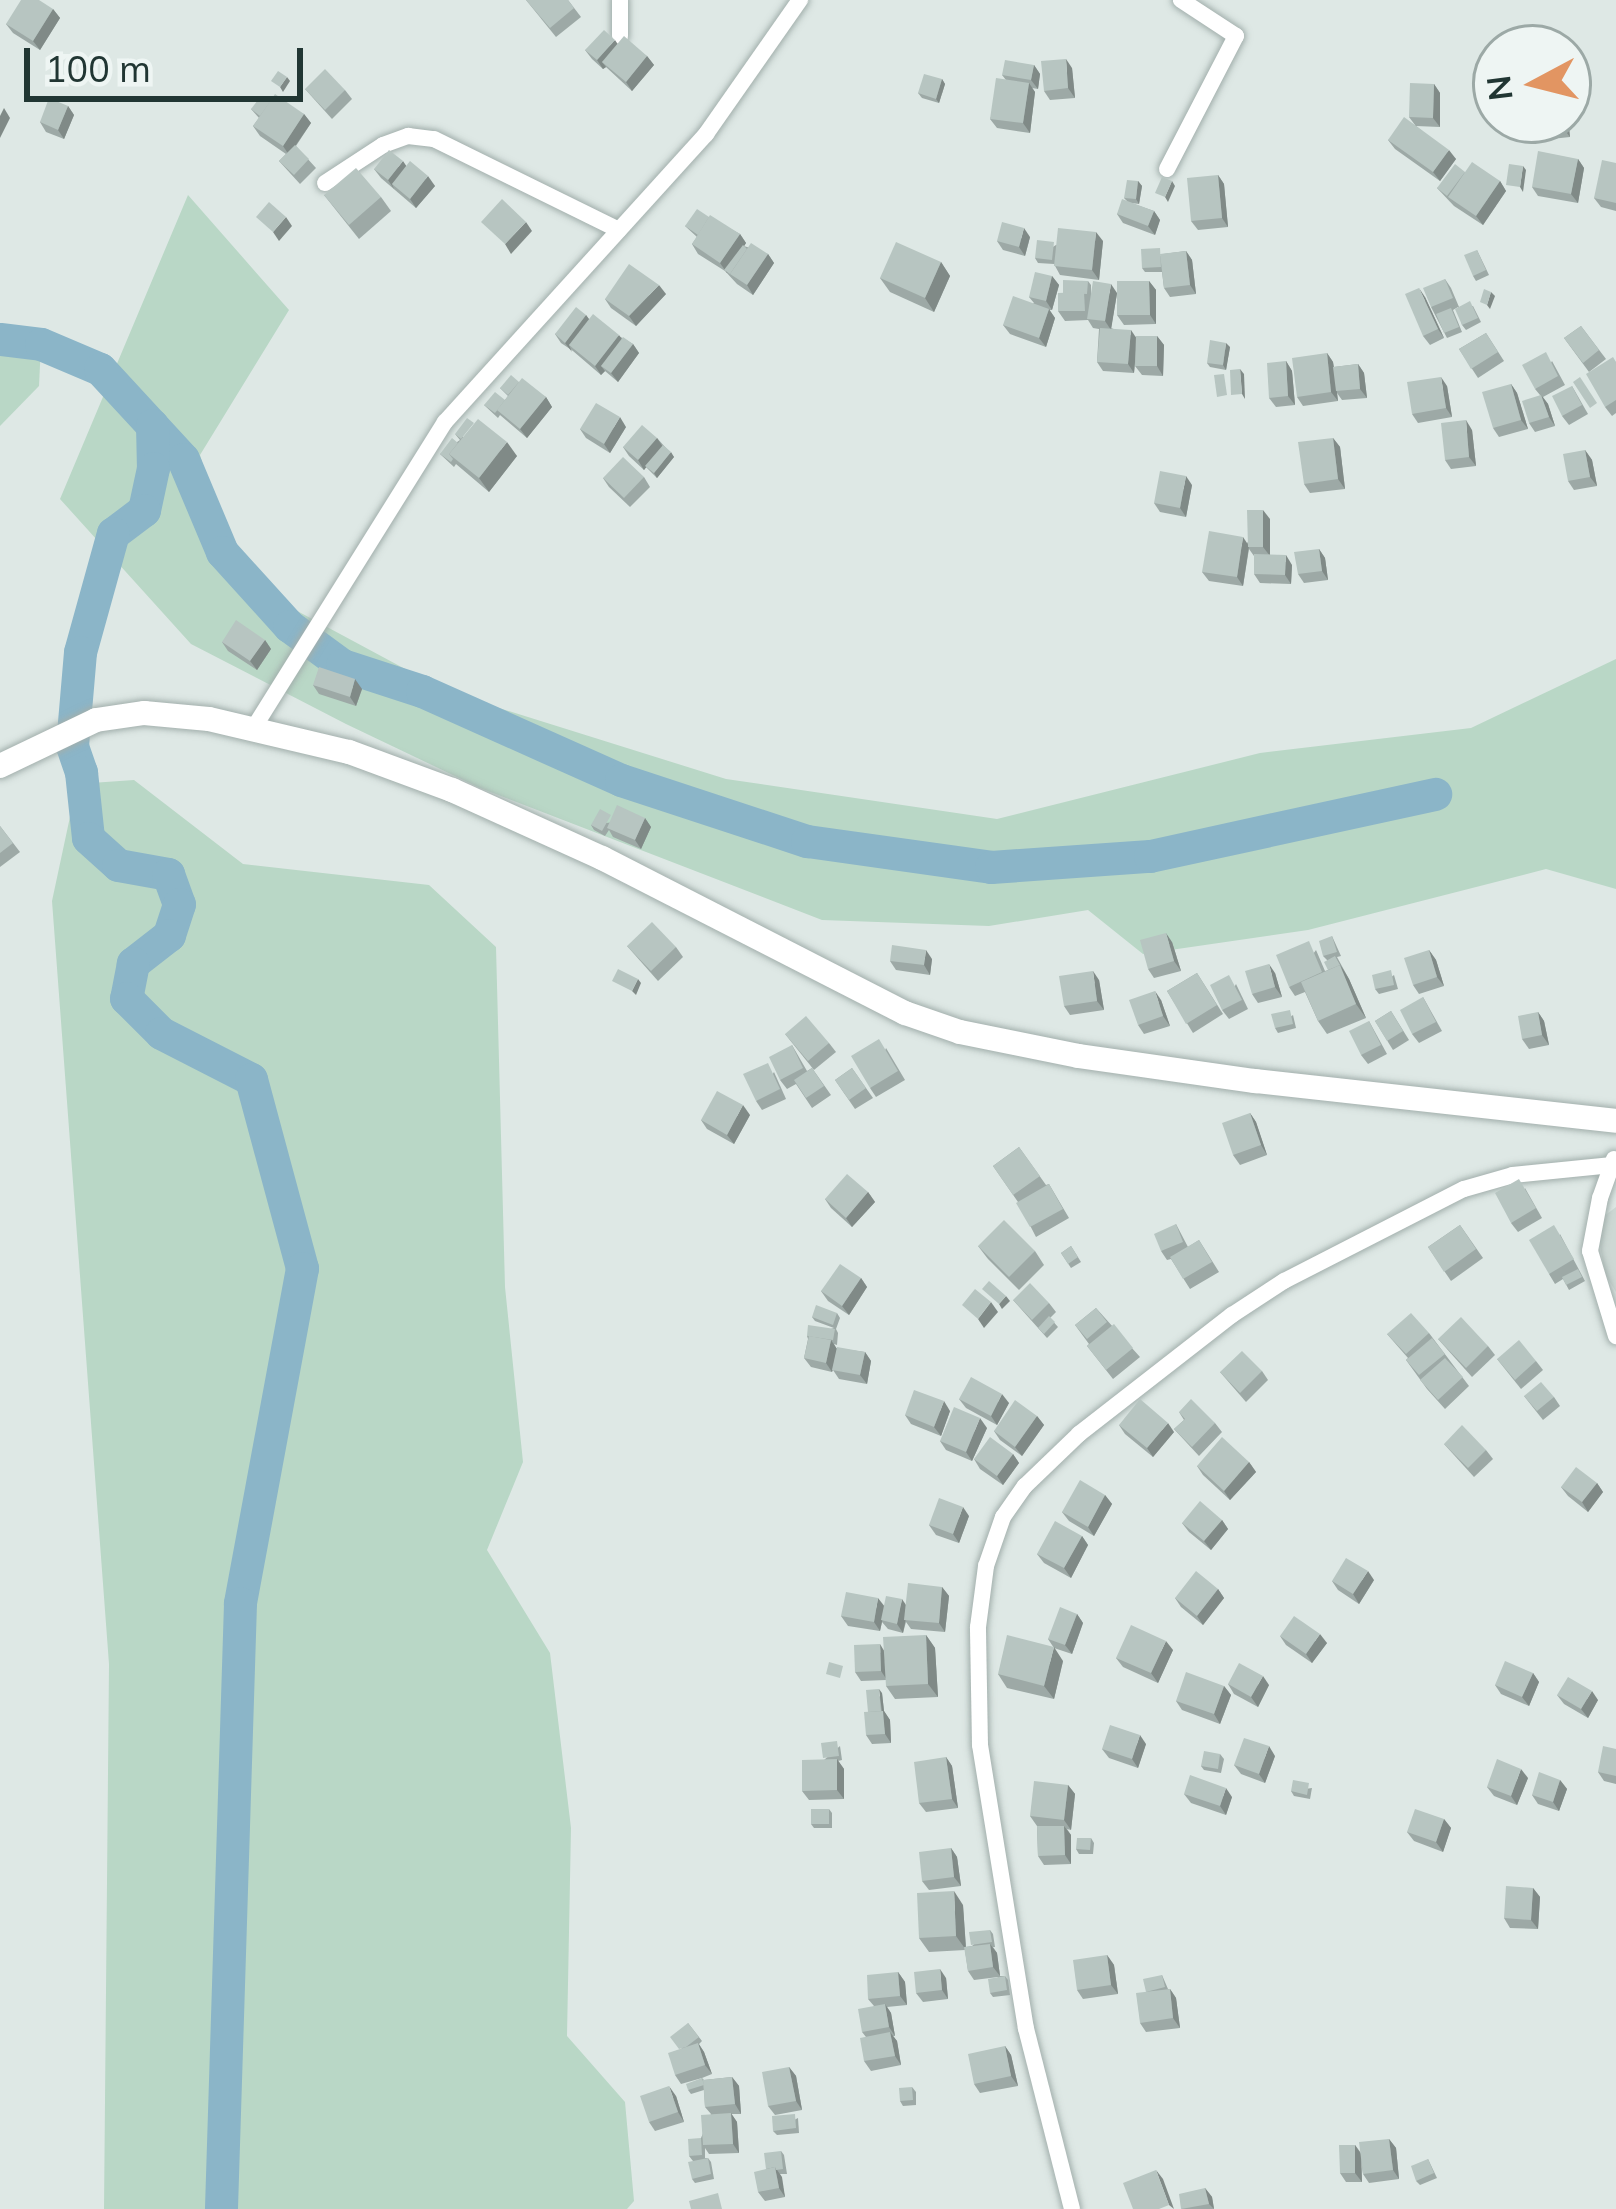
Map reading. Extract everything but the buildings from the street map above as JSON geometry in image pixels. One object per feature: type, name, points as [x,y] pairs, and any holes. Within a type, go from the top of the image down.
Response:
[{"type":"main road","points":[[0,766],[68,738],[96,720],[177,714],[253,729],[349,752],[452,790],[602,858],[870,996],[960,1032],[1079,1056],[1255,1081],[1616,1121]]},
{"type":"street","points":[[620,0],[620,37]]},
{"type":"street","points":[[253,729],[445,422],[706,134],[800,0]]},
{"type":"street","points":[[1167,169],[1236,36],[1181,0]]},
{"type":"street","points":[[325,183],[382,146],[408,136],[434,139],[619,230]]},
{"type":"street","points":[[1072,2209],[1026,2029],[980,1745],[978,1627],[986,1565],[1003,1517],[1024,1486],[1064,1446],[1232,1315],[1284,1281],[1464,1189],[1513,1175],[1614,1160],[1590,1251],[1616,1336]]},
{"type":"shaded area","points":[[1616,1207],[1616,1292],[1605,1274],[1598,1233],[1603,1217]]},
{"type":"green space","points":[[188,195],[289,310],[200,455],[236,578],[448,692],[726,779],[997,819],[1260,753],[1471,728],[1616,659],[1616,889],[1546,869],[1308,930],[1143,954],[1088,910],[989,926],[822,920],[480,788],[346,724],[191,644],[60,499]]},
{"type":"green space","points":[[0,323],[41,344],[39,386],[0,426]]},
{"type":"green space","points":[[134,780],[243,864],[429,885],[496,947],[505,1287],[523,1462],[487,1550],[550,1653],[571,1828],[567,2036],[625,2102],[634,2201],[627,2209],[104,2209],[109,1664],[52,901],[77,784]]},
{"type":"waterway","points":[[0,339],[41,344],[100,369],[183,459],[222,552],[289,626],[342,665],[422,691],[621,780],[807,841],[991,867],[1150,856],[1435,794]]},
{"type":"waterway","points":[[152,425],[153,468],[144,510],[113,533],[80,652],[72,746],[81,772],[88,838],[118,865],[168,874],[179,904],[169,935],[133,963],[126,998],[161,1033],[251,1079],[302,1268],[240,1603],[221,2209]]}]
